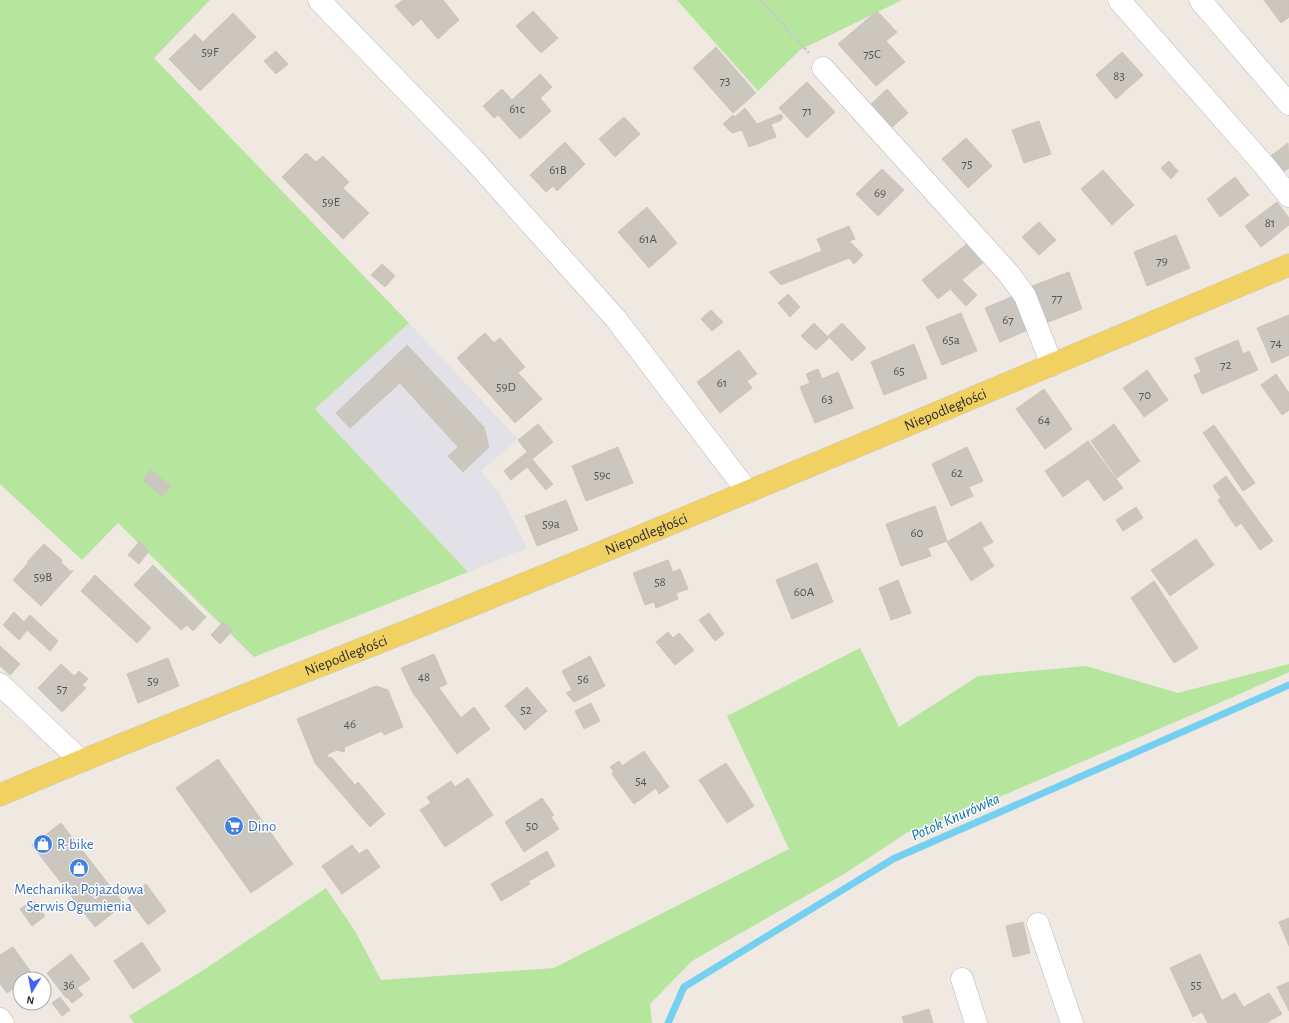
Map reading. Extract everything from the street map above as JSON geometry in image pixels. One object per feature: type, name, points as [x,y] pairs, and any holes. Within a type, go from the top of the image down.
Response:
[{"type":"main road","name":"Niepodległości","points":[[0,795],[748,492],[1289,265]]},
{"type":"street","points":[[319,0],[473,159],[616,319],[748,492]]},
{"type":"street","points":[[1119,0],[1264,165],[1289,196]]},
{"type":"street","points":[[1200,0],[1289,104]]},
{"type":"street","points":[[823,68],[1009,274],[1025,296],[1052,365]]},
{"type":"street","points":[[0,684],[81,761]]},
{"type":"street","points":[[1038,924],[1072,1023]]},
{"type":"street","points":[[962,979],[976,1023]]},
{"type":"street","points":[[0,1019],[3,1023]]},
{"type":"path","points":[[760,0],[823,68]]},
{"type":"shaded area","points":[[409,323],[518,439],[481,471],[500,494],[527,548],[468,572],[314,409]]},
{"type":"green space","points":[[0,0],[210,0],[154,58],[409,323],[315,409],[468,572],[254,657],[118,523],[82,560],[0,484]]},
{"type":"green space","points":[[677,0],[902,0],[800,50],[758,91]]},
{"type":"green space","points":[[860,648],[899,727],[978,676],[1086,666],[1178,693],[1289,664],[1289,672],[957,815],[908,832],[844,874],[692,961],[650,1004],[652,1023],[134,1023],[129,1016],[202,971],[326,888],[355,931],[381,980],[554,968],[789,849],[727,716]]},
{"type":"building","points":[[403,0],[443,0],[459,20],[438,39],[421,19],[413,26],[395,6]]},
{"type":"building","points":[[1264,0],[1288,0],[1289,17],[1281,23]]},
{"type":"building","points":[[533,11],[558,38],[541,53],[516,26]]},
{"type":"building","points":[[877,11],[897,32],[886,41],[905,62],[876,86],[838,44]]},
{"type":"building","points":[[233,13],[256,37],[200,91],[169,59],[195,34],[203,42]]},
{"type":"building","points":[[716,47],[756,93],[733,113],[693,68]]},
{"type":"building","points":[[276,51],[288,64],[276,74],[264,61]]},
{"type":"building","points":[[1122,52],[1143,75],[1116,99],[1096,75]]},
{"type":"building","points":[[540,74],[552,87],[540,98],[551,111],[520,139],[498,115],[494,118],[483,106],[502,89],[512,100]]},
{"type":"building","points":[[807,82],[835,112],[807,138],[779,108]]},
{"type":"building","points":[[887,89],[908,113],[889,130],[868,107]]},
{"type":"building","points":[[745,108],[757,124],[781,114],[783,117],[780,121],[771,124],[776,137],[749,147],[742,130],[732,133],[723,124],[733,115],[735,117]]},
{"type":"building","points":[[624,117],[640,134],[615,157],[599,139]]},
{"type":"building","points":[[1039,121],[1051,154],[1024,163],[1012,130]]},
{"type":"building","points":[[966,138],[992,166],[968,188],[942,159]]},
{"type":"building","points":[[565,142],[585,164],[557,191],[553,186],[546,192],[530,175]]},
{"type":"building","points":[[1288,143],[1289,168],[1283,172],[1271,156]]},
{"type":"building","points":[[306,153],[316,162],[323,156],[349,182],[343,188],[369,213],[343,239],[282,177]]},
{"type":"building","points":[[1169,161],[1178,171],[1171,179],[1161,168]]},
{"type":"building","points":[[882,169],[904,190],[878,216],[856,194]]},
{"type":"building","points":[[1103,170],[1134,205],[1112,225],[1081,189]]},
{"type":"building","points":[[1235,177],[1249,195],[1220,217],[1207,199]]},
{"type":"building","points":[[1277,202],[1289,218],[1289,225],[1261,247],[1245,226]]},
{"type":"building","points":[[647,207],[677,243],[649,268],[618,232]]},
{"type":"building","points":[[1039,222],[1056,240],[1039,255],[1022,237]]},
{"type":"building","points":[[849,226],[855,239],[849,241],[863,255],[854,264],[849,258],[781,285],[769,272],[822,251],[817,239]]},
{"type":"building","points":[[1176,235],[1190,268],[1147,286],[1134,252]]},
{"type":"building","points":[[969,242],[985,261],[938,299],[922,280]]},
{"type":"building","points":[[382,264],[395,276],[385,287],[371,275]]},
{"type":"building","points":[[1069,272],[1082,309],[1046,323],[1032,286]]},
{"type":"building","points":[[962,280],[977,295],[966,306],[951,290]]},
{"type":"building","points":[[788,294],[800,307],[790,317],[778,303]]},
{"type":"building","points":[[1016,295],[1030,329],[1000,342],[985,308]]},
{"type":"building","points":[[711,310],[723,322],[712,331],[701,319]]},
{"type":"building","points":[[961,313],[977,351],[942,365],[926,327]]},
{"type":"building","points":[[1289,315],[1289,355],[1272,363],[1257,328]]},
{"type":"building","points":[[814,323],[829,338],[816,350],[801,336]]},
{"type":"building","points":[[842,323],[866,348],[852,361],[828,336]]},
{"type":"building","points":[[485,333],[494,343],[500,338],[525,367],[518,373],[542,399],[515,423],[457,358]]},
{"type":"building","points":[[1238,340],[1243,354],[1249,351],[1258,370],[1202,394],[1194,375],[1201,372],[1195,358]]},
{"type":"building","points":[[914,344],[927,378],[884,395],[871,362]]},
{"type":"building","points":[[407,345],[484,427],[489,447],[463,472],[448,456],[458,447],[400,383],[350,428],[336,413]]},
{"type":"building","points":[[739,350],[757,374],[747,381],[752,388],[720,413],[697,382]]},
{"type":"building","points":[[818,369],[822,379],[838,372],[853,408],[815,423],[800,387],[810,383],[806,374]]},
{"type":"building","points":[[1147,370],[1168,400],[1144,417],[1123,388]]},
{"type":"building","points":[[1276,374],[1289,393],[1289,410],[1282,415],[1261,385]]},
{"type":"building","points":[[1044,389],[1072,429],[1045,449],[1016,409]]},
{"type":"building","points":[[538,424],[553,442],[532,459],[553,484],[546,490],[527,467],[511,480],[504,471],[527,452],[518,440]]},
{"type":"building","points":[[1114,424],[1140,461],[1117,478],[1091,441]]},
{"type":"building","points":[[1214,425],[1255,483],[1243,491],[1203,433]]},
{"type":"building","points":[[1088,441],[1123,488],[1104,501],[1070,454]]},
{"type":"building","points":[[618,447],[633,483],[586,501],[572,466]]},
{"type":"building","points":[[967,447],[983,481],[969,487],[973,496],[951,506],[932,464]]},
{"type":"building","points":[[1070,454],[1088,479],[1063,497],[1045,471]]},
{"type":"building","points":[[151,470],[171,486],[162,496],[143,480]]},
{"type":"building","points":[[1226,476],[1273,541],[1260,550],[1241,523],[1236,527],[1218,500],[1221,498],[1213,486]]},
{"type":"building","points":[[566,500],[578,530],[537,546],[525,516]]},
{"type":"building","points":[[935,506],[947,541],[928,548],[931,556],[901,566],[886,524]]},
{"type":"building","points":[[1136,507],[1143,518],[1123,531],[1116,520]]},
{"type":"building","points":[[981,522],[993,542],[982,548],[994,566],[971,581],[947,542]]},
{"type":"building","points":[[1196,539],[1214,565],[1170,596],[1151,570]]},
{"type":"building","points":[[139,542],[149,551],[139,564],[128,555]]},
{"type":"building","points":[[44,544],[62,560],[61,562],[71,572],[72,570],[73,571],[41,606],[13,580]]},
{"type":"building","points":[[668,560],[673,572],[680,569],[688,589],[676,593],[678,599],[656,608],[654,602],[645,605],[633,573]]},
{"type":"building","points":[[817,563],[833,602],[792,619],[776,580]]},
{"type":"building","points":[[153,565],[206,617],[193,631],[187,625],[181,630],[134,585]]},
{"type":"building","points":[[95,575],[151,628],[137,643],[81,591]]},
{"type":"building","points":[[898,580],[911,613],[891,620],[879,588]]},
{"type":"building","points":[[1154,581],[1198,648],[1174,663],[1131,598]]},
{"type":"building","points":[[14,612],[24,622],[30,615],[58,641],[50,651],[27,630],[19,640],[3,625]]},
{"type":"building","points":[[709,613],[724,634],[715,641],[699,620]]},
{"type":"building","points":[[223,622],[233,630],[220,644],[211,635]]},
{"type":"building","points":[[668,632],[673,638],[679,633],[694,650],[675,665],[656,642]]},
{"type":"building","points":[[0,646],[20,664],[10,675],[0,666]]},
{"type":"building","points":[[434,654],[447,684],[416,697],[401,668]]},
{"type":"building","points":[[590,656],[605,686],[574,702],[566,693],[572,690],[562,671]]},
{"type":"building","points":[[168,658],[179,686],[138,703],[127,674]]},
{"type":"building","points":[[61,664],[74,676],[79,671],[88,679],[82,685],[86,688],[62,712],[38,688]]},
{"type":"building","points":[[376,686],[388,690],[403,727],[384,735],[382,731],[345,747],[344,752],[337,750],[328,754],[326,759],[315,763],[297,719]]},
{"type":"building","points":[[527,687],[547,711],[525,730],[505,706]]},
{"type":"building","points":[[439,688],[461,718],[474,707],[490,729],[457,754],[416,697]]},
{"type":"building","points":[[591,703],[600,721],[584,729],[575,711]]},
{"type":"building","points":[[644,751],[669,787],[659,794],[656,788],[634,804],[612,774],[614,772],[610,767],[619,761],[622,766]]},
{"type":"building","points":[[327,757],[332,758],[355,785],[358,782],[385,814],[370,827],[315,763],[326,759]]},
{"type":"building","name":"Dino","points":[[218,759],[293,864],[251,893],[176,788]]},
{"type":"building","points":[[726,763],[754,806],[727,823],[699,780]]},
{"type":"building","points":[[468,778],[493,815],[445,847],[420,810],[431,803],[427,797],[451,781],[455,787]]},
{"type":"building","points":[[542,798],[554,815],[551,817],[559,829],[524,852],[505,822]]},
{"type":"building","points":[[61,823],[124,904],[95,927],[32,845]]},
{"type":"building","points":[[352,845],[359,854],[367,849],[380,867],[342,894],[322,866]]},
{"type":"building","points":[[547,851],[555,866],[529,881],[520,867]]},
{"type":"building","points":[[520,867],[530,884],[501,901],[491,884]]},
{"type":"building","points":[[146,884],[166,911],[148,925],[128,898]]},
{"type":"building","points":[[33,900],[45,916],[32,926],[20,909]]},
{"type":"building","points":[[1289,918],[1289,946],[1279,922]]},
{"type":"building","points":[[1023,922],[1030,953],[1013,957],[1006,926]]},
{"type":"building","points":[[142,942],[161,970],[133,989],[114,961]]},
{"type":"building","points":[[13,947],[30,971],[12,971],[12,990],[7,993],[0,984],[0,955]]},
{"type":"building","points":[[71,954],[90,979],[77,988],[83,995],[72,1003],[67,997],[66,998],[52,980],[52,971],[50,971]]},
{"type":"building","points":[[1200,954],[1222,1001],[1193,1017],[1170,968]]},
{"type":"building","points":[[1289,982],[1289,1011],[1277,987]]},
{"type":"building","points":[[1235,993],[1253,1023],[1208,1023],[1202,1012]]},
{"type":"building","points":[[1269,993],[1282,1014],[1266,1023],[1253,1023],[1244,1007]]},
{"type":"building","points":[[60,997],[70,1010],[62,1016],[52,1003]]},
{"type":"building","points":[[929,1009],[933,1023],[904,1023],[902,1017]]},
{"type":"waterway","name":"Potok Knurówka","points":[[668,1023],[684,987],[893,859],[1289,685]]},
{"type":"place","name":"Dino","points":[[234,826]]},
{"type":"place","name":"R-bike","points":[[43,844]]},
{"type":"place","name":"Mechanika Pojazdowa Serwis Ogumienia","points":[[79,868]]}]
